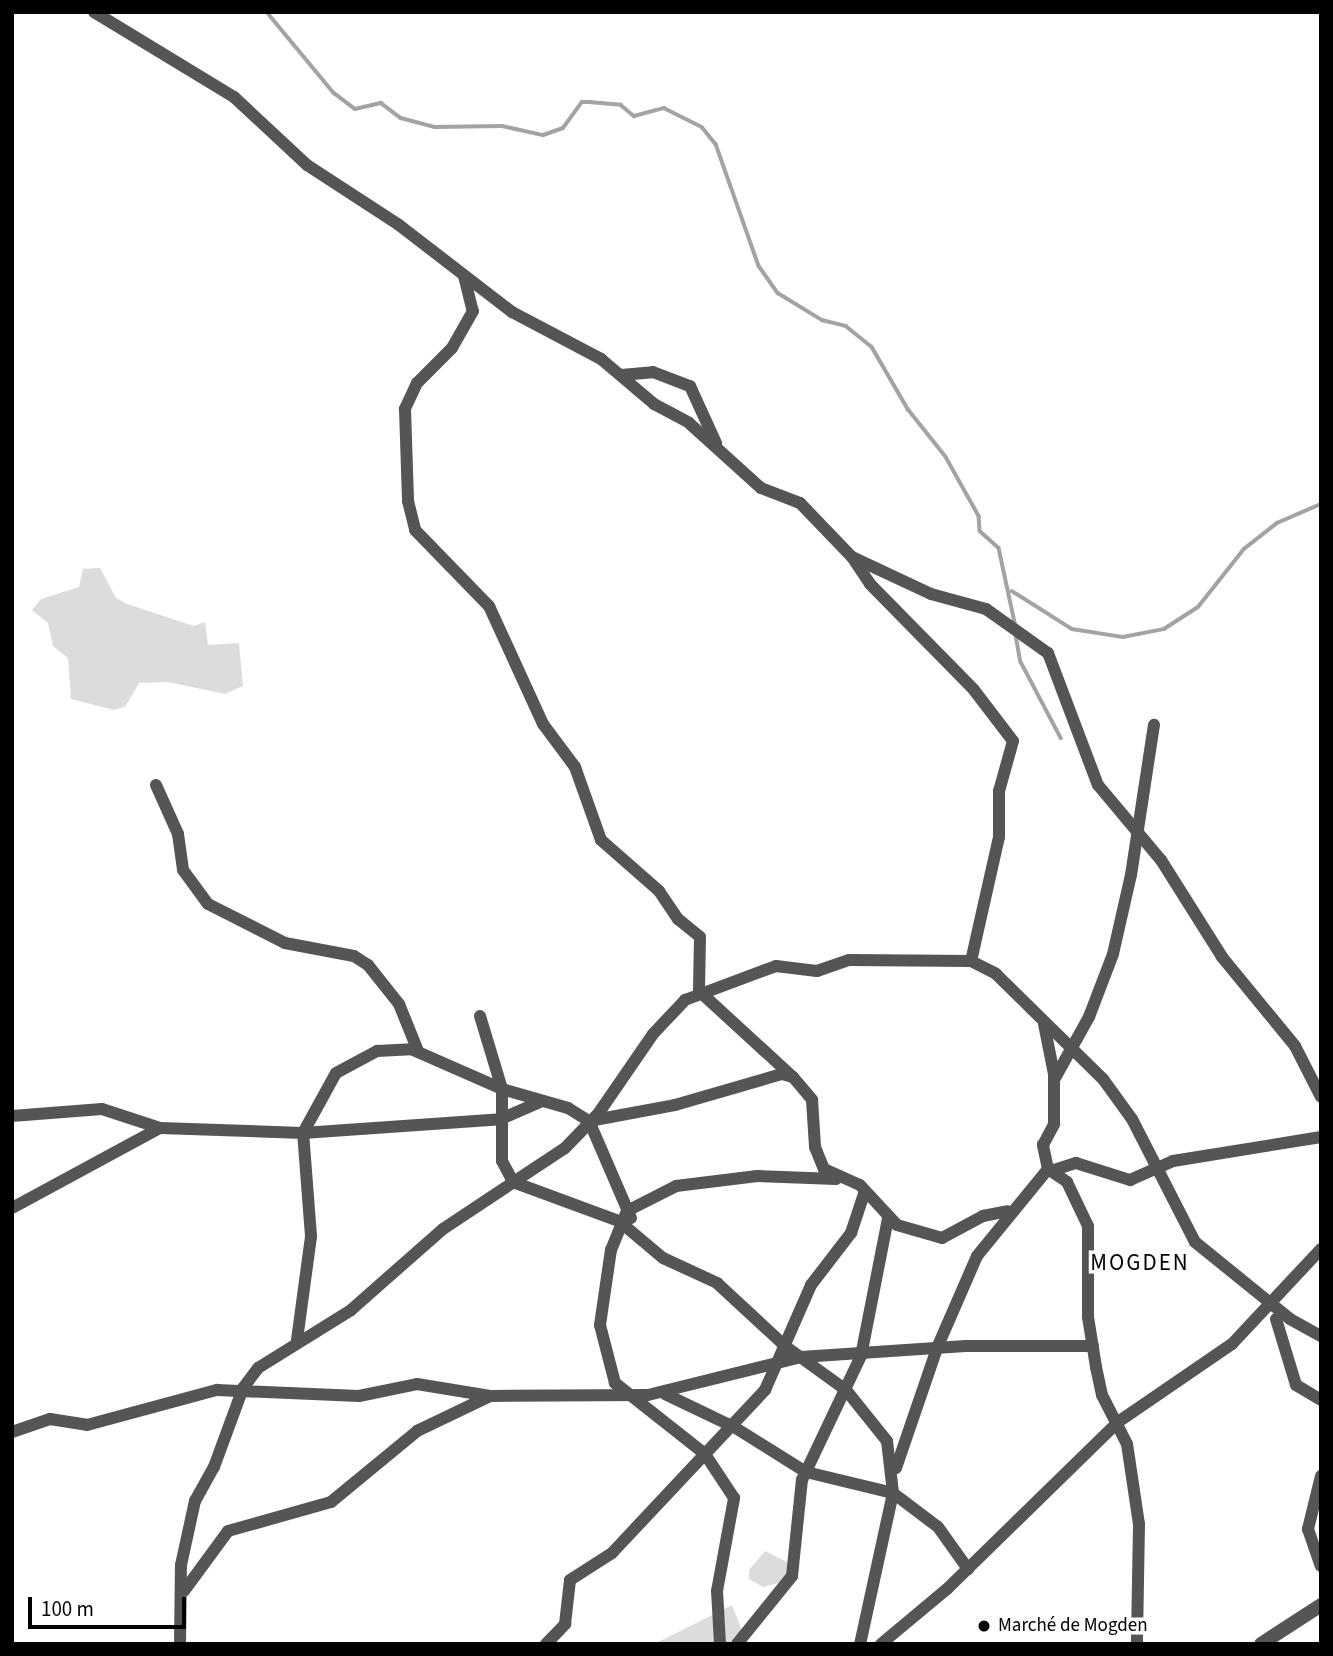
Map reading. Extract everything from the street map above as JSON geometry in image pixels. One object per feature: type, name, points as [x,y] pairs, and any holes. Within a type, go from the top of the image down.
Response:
[{"type":"street","points":[[94,12],[234,97],[307,165],[399,225],[543,333],[601,359],[718,446],[761,488],[800,503],[852,557],[870,584],[974,690],[1013,741],[999,791],[999,837],[971,961]]},
{"type":"street","points":[[464,276],[473,311],[452,348],[417,383],[405,409],[410,517],[454,576],[489,606],[543,724],[575,767],[601,840],[659,891],[678,919],[699,937],[699,991],[793,1077],[812,1100],[818,1158],[836,1179]]},
{"type":"street","points":[[621,375],[653,372],[690,386],[718,446]]},
{"type":"street","points":[[852,557],[931,594],[986,609],[1048,653],[1098,785],[1161,860],[1222,957],[1295,1046],[1321,1097]]},
{"type":"street","points":[[1054,1082],[1088,1017],[1113,954],[1154,725]]},
{"type":"street","points":[[156,785],[178,834],[183,870],[208,904],[285,943],[354,956],[368,965],[399,1004],[418,1051]]},
{"type":"street","points":[[180,1644],[184,1591],[181,1565],[195,1501],[214,1467],[243,1388],[258,1368],[297,1340],[351,1310],[443,1229],[565,1149],[653,1034],[699,991],[776,966],[817,971],[849,960],[971,961],[996,974],[1103,1079],[1157,1166],[1195,1242],[1271,1300],[1290,1319],[1321,1336]]},
{"type":"street","points":[[480,1016],[502,1089],[502,1161],[513,1182],[623,1216],[676,1186],[757,1176],[836,1179],[864,1191],[888,1219],[942,1238],[983,1216],[1008,1212]]},
{"type":"street","points":[[1043,1021],[1054,1082],[1054,1124],[1043,1144],[1051,1169],[1083,1207],[1088,1226],[1088,1317],[1102,1395],[1127,1444],[1139,1524],[1137,1644]]},
{"type":"street","points":[[297,1340],[311,1244],[303,1133],[336,1073],[377,1051],[418,1051],[502,1089],[542,1101],[589,1121],[675,1105],[765,1076],[793,1077]]},
{"type":"street","points":[[12,1116],[102,1109],[160,1128],[303,1133],[501,1119],[542,1101]]},
{"type":"street","points":[[589,1121],[623,1216],[635,1231],[663,1258],[717,1283],[785,1346],[846,1390],[887,1441],[893,1493],[860,1644]]},
{"type":"street","points":[[12,1208],[160,1128]]},
{"type":"street","points":[[893,1476],[937,1348],[977,1256],[1008,1212],[1051,1169],[1068,1162],[1083,1164],[1118,1181],[1157,1166],[1321,1137]]},
{"type":"street","points":[[545,1644],[565,1624],[570,1580],[612,1553],[734,1427],[765,1391],[811,1285],[851,1233],[864,1191]]},
{"type":"street","points":[[623,1216],[600,1325],[606,1364],[624,1395],[705,1454],[734,1498],[717,1591],[720,1644]]},
{"type":"street","points":[[737,1644],[792,1576],[806,1472],[861,1356],[888,1219]]},
{"type":"street","points":[[881,1644],[968,1569],[1118,1422],[1168,1391],[1254,1323],[1271,1300],[1321,1249]]},
{"type":"street","points":[[1276,1319],[1296,1384],[1321,1399]]},
{"type":"street","points":[[1254,1323],[1290,1319]]},
{"type":"street","points":[[12,1432],[50,1419],[87,1425],[166,1399],[243,1388],[359,1396],[417,1384],[491,1396],[665,1394],[779,1360],[801,1357],[861,1356],[937,1348],[1093,1346]]},
{"type":"street","points":[[665,1394],[734,1427],[806,1472],[893,1493],[938,1527],[968,1569]]},
{"type":"street","points":[[184,1591],[228,1531],[331,1502],[417,1432],[491,1396]]},
{"type":"street","points":[[1321,1476],[1308,1530],[1321,1566]]},
{"type":"street","points":[[1261,1644],[1321,1605]]},
{"type":"shaded area","points":[[100,568],[116,598],[127,604],[194,626],[205,622],[208,645],[239,643],[243,686],[225,694],[168,682],[139,683],[125,707],[114,710],[71,699],[68,658],[53,646],[48,623],[32,610],[41,599],[79,587],[83,569]]},
{"type":"shaded area","points":[[765,1551],[791,1564],[786,1581],[763,1587],[749,1579],[749,1570]]},
{"type":"shaded area","points":[[732,1605],[747,1644],[654,1644]]},
{"type":"waterway","points":[[267,12],[334,93],[355,109],[381,103],[401,118],[435,127],[502,126],[543,135],[563,128],[582,102],[589,102],[621,105],[634,116],[664,108],[702,127],[716,144],[759,266],[778,293],[822,320],[846,326],[872,347],[908,409],[946,457],[979,516],[980,531],[999,548],[1016,627]]},
{"type":"waterway","points":[[1012,591],[1072,629],[1123,637],[1164,629],[1198,607],[1244,549],[1277,523],[1321,504]]},
{"type":"waterway","points":[[1016,635],[1021,662],[1061,738]]},
{"type":"place","name":"Marché de Mogden","points":[[984,1626]]},
{"type":"district","name":"MOGDEN","points":[[1140,1263]]}]
